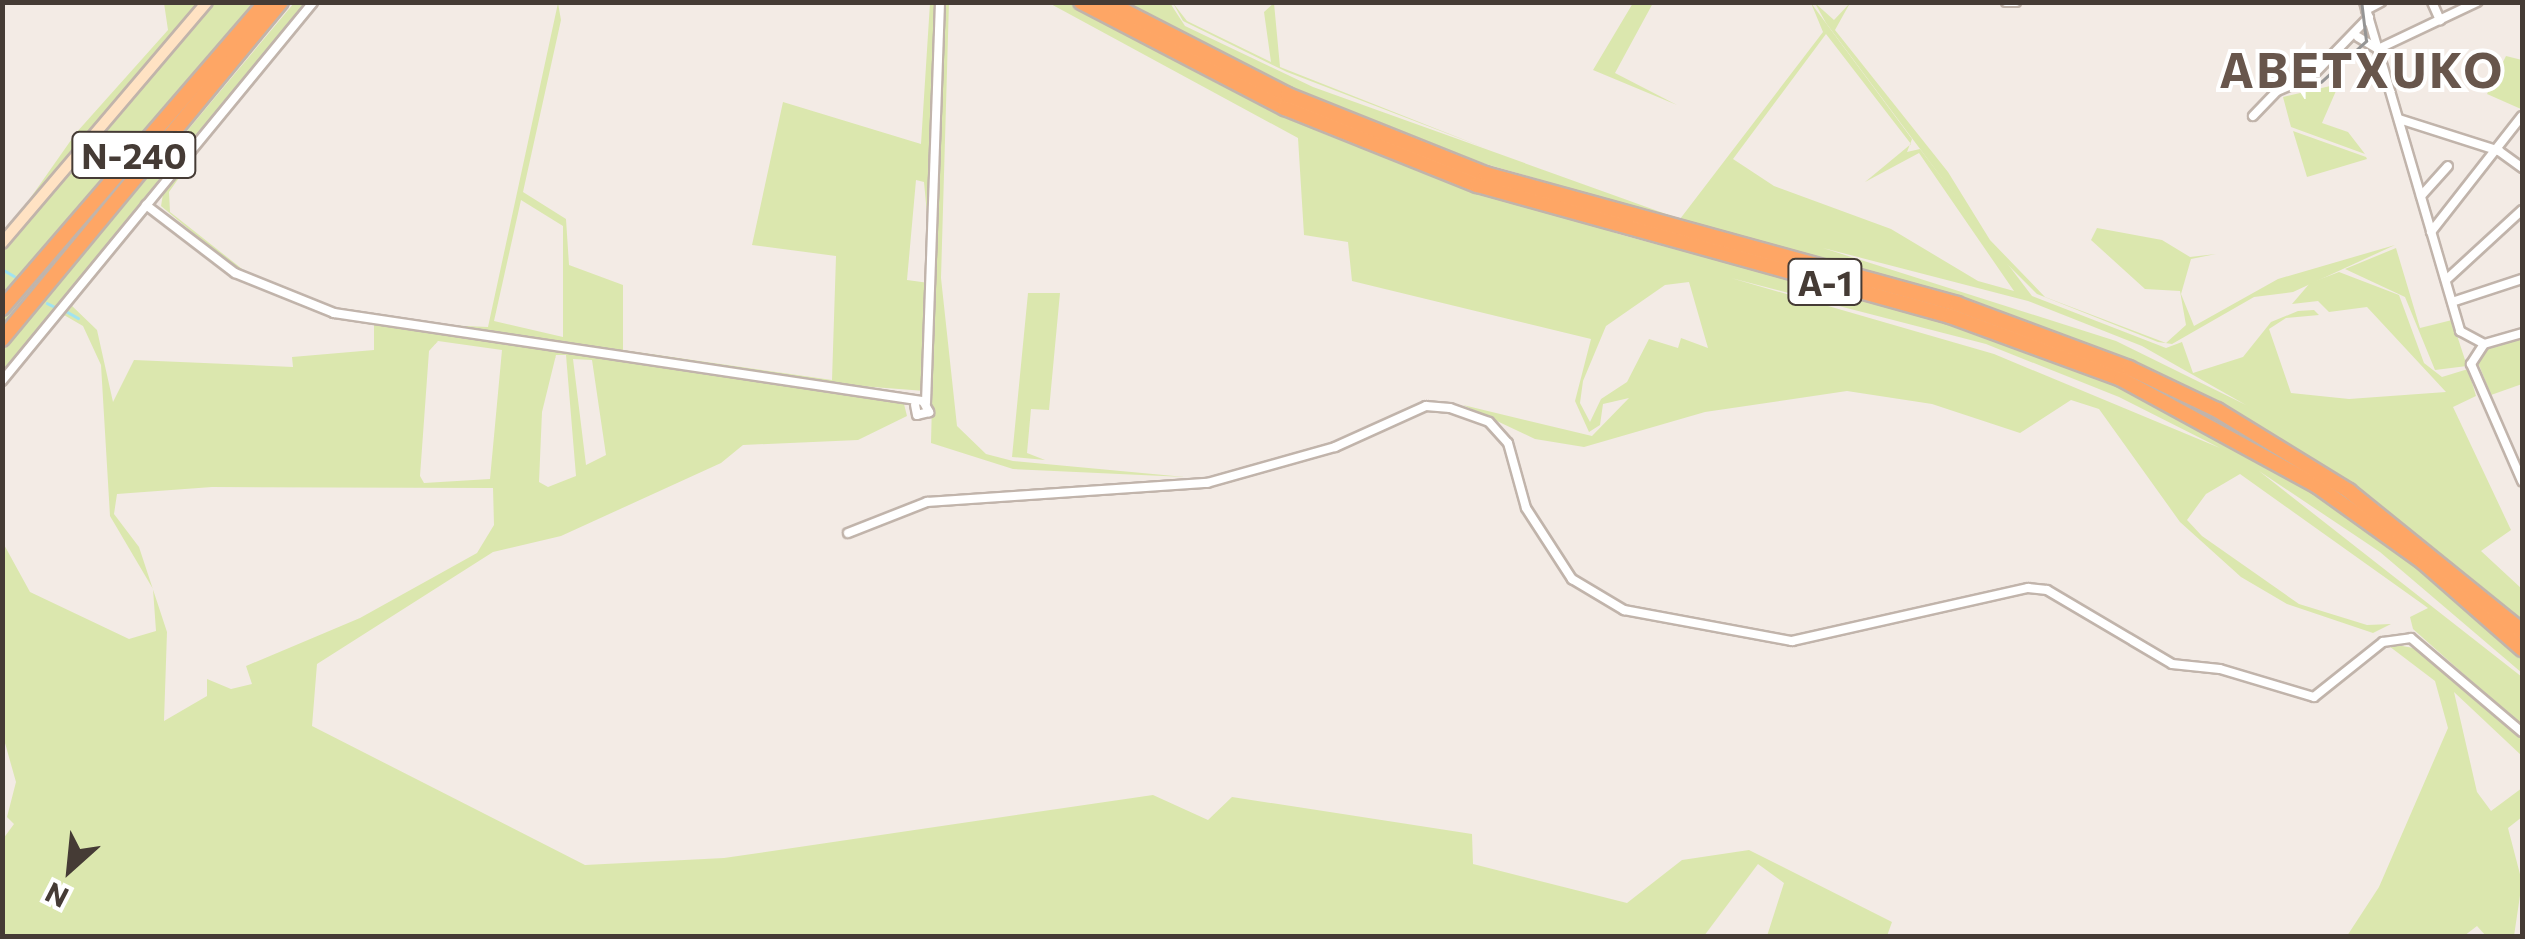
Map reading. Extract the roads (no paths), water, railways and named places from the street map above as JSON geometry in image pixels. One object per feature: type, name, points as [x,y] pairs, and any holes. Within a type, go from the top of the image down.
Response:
[{"type":"highway","name":"N-240","points":[[2,308],[263,2]]},
{"type":"highway","name":"N-240","points":[[2,340],[285,2]]},
{"type":"highway","name":"A-1","points":[[1081,2],[1269,100],[1434,169],[1630,232],[1950,316],[2122,380],[2317,486],[2423,562],[2522,649]]},
{"type":"highway","name":"A-1","points":[[1106,2],[1288,95],[1472,169],[1957,304],[2129,368],[2216,410],[2349,491],[2522,631]]},
{"type":"street","points":[[2,243],[207,2]]},
{"type":"street","points":[[2,381],[313,2]]},
{"type":"street","points":[[915,404],[923,417],[940,2]]},
{"type":"street","points":[[2006,2],[2016,2]]},
{"type":"street","points":[[2254,116],[2357,38],[2366,10],[2381,2]]},
{"type":"street","points":[[2432,2],[2440,20]]},
{"type":"street","points":[[2378,49],[2478,2]]},
{"type":"street","points":[[2366,10],[2460,331],[2484,344]]},
{"type":"street","points":[[2357,38],[2370,38],[2378,49]]},
{"type":"street","points":[[2431,232],[2499,151],[2522,116]]},
{"type":"street","points":[[2399,120],[2499,151],[2522,168]]},
{"type":"street","points":[[2421,196],[2448,166]]},
{"type":"street","points":[[146,205],[234,273],[334,312],[926,403]]},
{"type":"street","points":[[2446,280],[2522,210]]},
{"type":"street","points":[[2452,302],[2522,279]]},
{"type":"street","points":[[2522,333],[2484,344],[2471,364],[2522,481]]},
{"type":"street","points":[[848,534],[928,502],[1194,485],[1334,451],[1426,406],[1489,422],[1508,443],[1526,508],[1572,578],[1624,610],[1792,641],[2028,588],[2047,590],[2172,664],[2220,668],[2314,697],[2384,642],[2411,638],[2522,732]]},
{"type":"waterway","points":[[2,269],[14,276]]},
{"type":"waterway","points":[[47,303],[57,308]]},
{"type":"waterway","points":[[66,311],[78,318]]},
{"type":"tram line","points":[[2321,82],[2366,41],[2361,2]]},
{"type":"district","name":"ABETXUKO","points":[[2362,69]]}]
